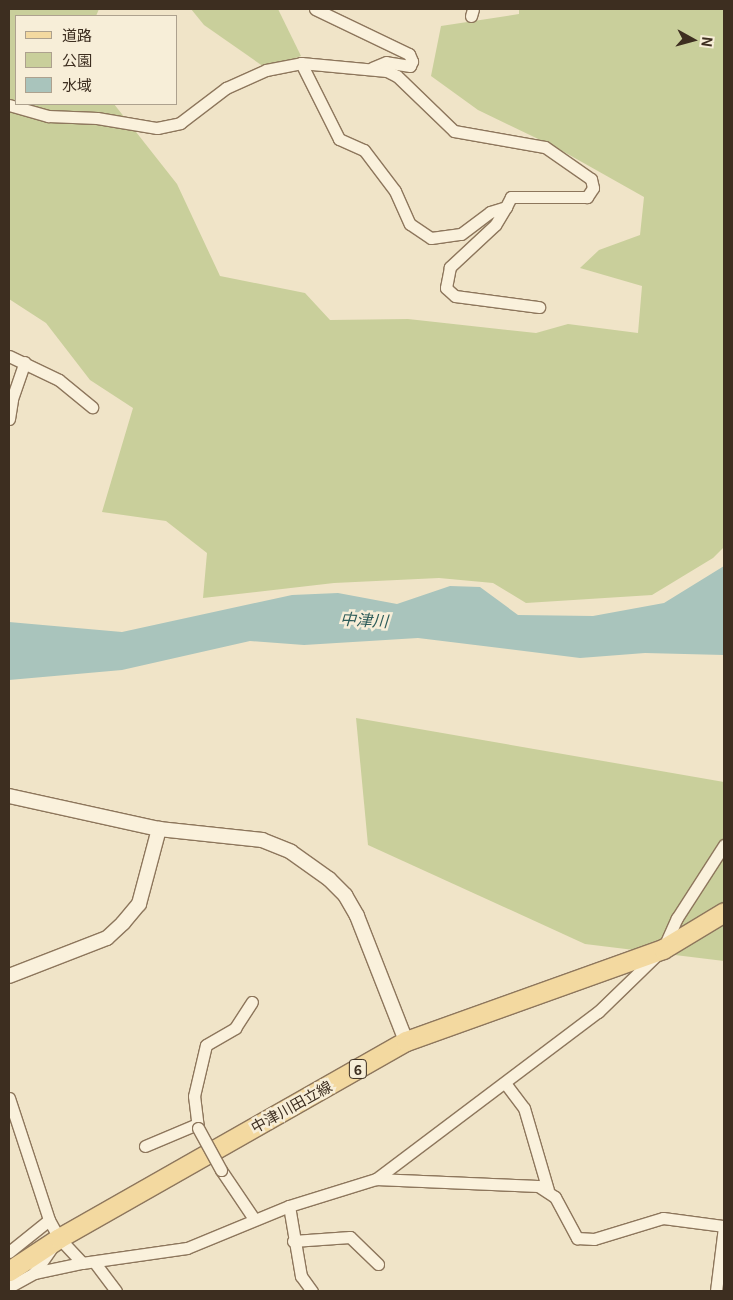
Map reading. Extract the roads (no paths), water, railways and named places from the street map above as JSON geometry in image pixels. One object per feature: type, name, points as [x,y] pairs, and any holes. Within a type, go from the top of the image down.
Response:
[{"type":"main road","name":"中津川田立線","points":[[10,1270],[59,1238],[406,1041],[663,949],[724,912]]},
{"type":"street","points":[[315,9],[409,54],[412,61],[410,66],[386,62],[369,69]]},
{"type":"street","points":[[301,64],[339,139],[364,150],[395,191],[410,224],[432,238],[461,234],[490,212],[506,206]]},
{"type":"street","points":[[9,106],[48,116],[97,118],[157,128],[180,123],[226,88],[266,70],[301,64],[387,71],[397,76],[454,131],[545,147],[591,178],[593,188],[587,197],[511,197],[495,225],[450,267],[446,288],[455,296],[539,307]]},
{"type":"street","points":[[9,356],[25,362],[59,380],[92,406]]},
{"type":"street","points":[[9,419],[12,399],[25,362]]},
{"type":"street","points":[[9,796],[159,829],[262,840],[291,852],[330,879],[345,895],[357,916],[406,1041]]},
{"type":"street","points":[[9,976],[107,938],[139,904],[159,829]]},
{"type":"street","points":[[376,1179],[505,1084],[598,1012],[663,949],[677,918],[724,845]]},
{"type":"street","points":[[252,1002],[235,1028],[206,1045],[194,1096],[197,1126],[221,1170],[254,1219]]},
{"type":"street","points":[[505,1084],[528,1117],[548,1190],[577,1238],[594,1239],[663,1218],[724,1226],[716,1291]]},
{"type":"street","points":[[9,1098],[49,1220],[59,1238],[82,1263]]},
{"type":"street","points":[[145,1146],[197,1126]]},
{"type":"street","points":[[10,1270],[34,1273],[82,1263],[95,1263],[187,1248],[289,1206],[376,1179],[444,1180],[538,1186],[548,1190]]},
{"type":"street","points":[[289,1206],[293,1241],[301,1276],[312,1291]]},
{"type":"street","points":[[10,1270],[49,1220]]},
{"type":"street","points":[[293,1241],[350,1237],[378,1264]]},
{"type":"street","points":[[34,1273],[59,1238]]},
{"type":"street","points":[[95,1263],[116,1291]]},
{"type":"water","name":"中津川","points":[[724,566],[724,655],[645,653],[580,658],[418,638],[304,645],[250,641],[122,670],[9,680],[9,622],[122,632],[292,595],[338,593],[397,604],[450,586],[480,587],[518,615],[593,616],[664,603]]}]
